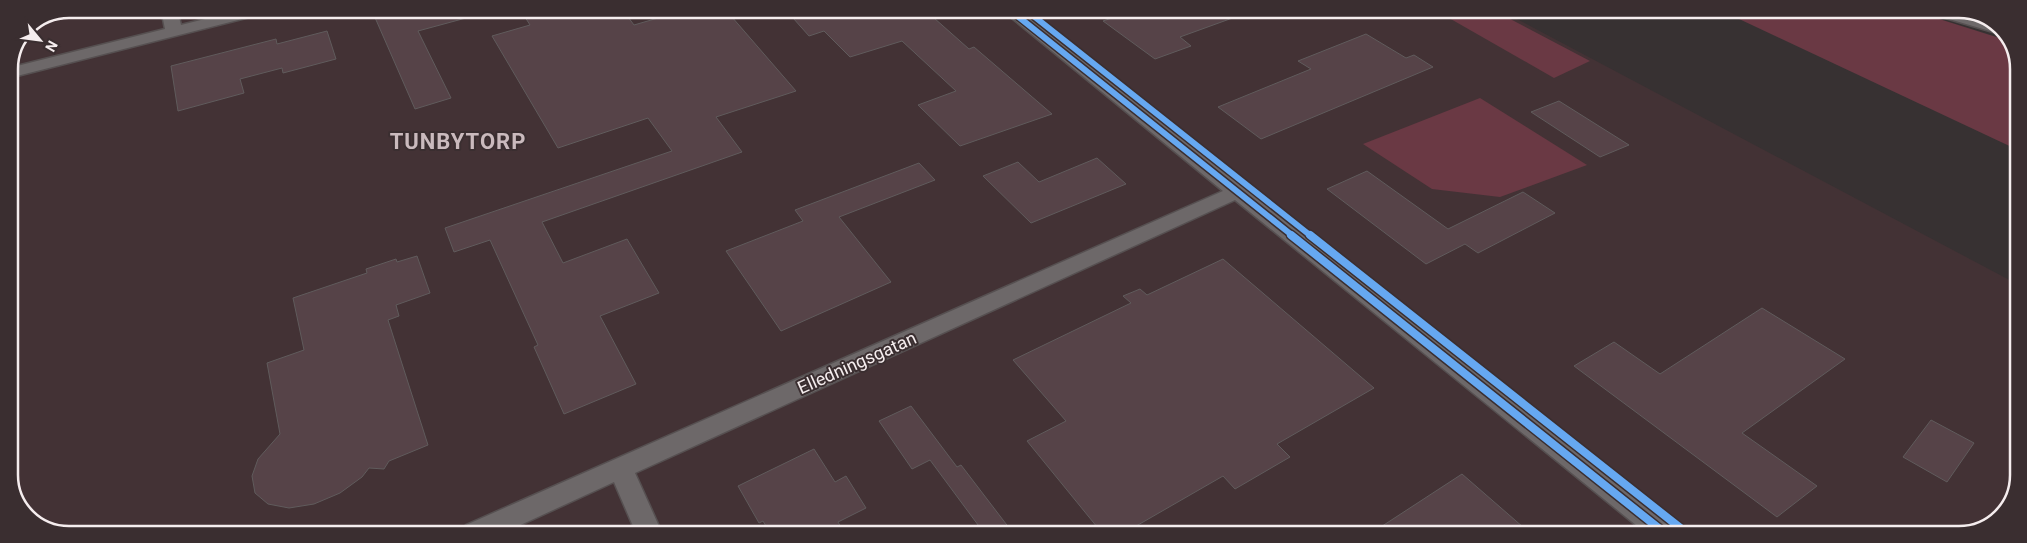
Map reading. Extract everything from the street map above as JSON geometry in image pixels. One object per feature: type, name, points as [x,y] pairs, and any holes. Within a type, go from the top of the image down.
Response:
[{"type":"street","points":[[171,18],[174,32]]},
{"type":"street","points":[[18,71],[229,18]]},
{"type":"street","points":[[1020,18],[1656,526]]},
{"type":"street","points":[[1960,18],[1988,27]]},
{"type":"street","name":"Elledningsgatan","points":[[491,526],[1239,191]]},
{"type":"street","points":[[621,468],[647,526]]},
{"type":"shaded area","points":[[58,18],[1515,18],[2010,280],[2010,475],[2006,494],[1990,515],[1975,523],[1959,526],[68,526],[55,524],[35,513],[24,500],[18,485],[18,58],[21,49],[32,32],[49,21]]},
{"type":"shaded area","points":[[1449,18],[1508,18],[1590,61],[1554,78]]},
{"type":"shaded area","points":[[1737,18],[1936,18],[1999,38],[2006,49],[2009,65],[2009,146]]},
{"type":"shaded area","points":[[1480,98],[1587,165],[1500,197],[1432,189],[1363,144]]},
{"type":"building","points":[[375,18],[466,18],[418,31],[451,98],[415,109]]},
{"type":"building","points":[[526,18],[629,18],[634,25],[658,18],[733,18],[796,91],[716,117],[742,152],[542,222],[563,263],[627,239],[659,293],[600,316],[636,384],[564,414],[534,347],[538,345],[490,240],[454,252],[445,228],[672,151],[648,118],[558,148],[492,36],[530,25]]},
{"type":"building","points":[[793,18],[934,18],[969,49],[974,47],[1052,114],[960,146],[918,105],[956,91],[902,41],[850,57],[824,31],[809,36]]},
{"type":"building","points":[[1112,18],[1232,18],[1180,37],[1191,46],[1155,59],[1103,21]]},
{"type":"building","points":[[327,31],[336,59],[283,73],[282,68],[240,79],[244,93],[178,111],[171,66],[276,39],[277,44]]},
{"type":"building","points":[[1366,34],[1406,58],[1414,55],[1433,67],[1261,139],[1218,107],[1311,69],[1298,61]]},
{"type":"building","points":[[1559,101],[1629,145],[1600,157],[1531,112]]},
{"type":"building","points":[[1097,158],[1126,184],[1031,223],[983,176],[1018,162],[1039,182]]},
{"type":"building","points":[[919,163],[935,180],[839,217],[891,282],[781,331],[726,251],[803,221],[795,210]]},
{"type":"building","points":[[1367,171],[1448,229],[1523,192],[1555,213],[1478,253],[1465,244],[1426,264],[1327,189]]},
{"type":"building","points":[[417,256],[430,293],[396,305],[399,316],[388,320],[428,445],[389,461],[384,469],[369,468],[362,477],[340,493],[314,504],[289,508],[268,504],[255,493],[252,476],[258,459],[280,434],[267,363],[304,350],[293,298],[367,273],[366,269],[396,259],[397,262]]},
{"type":"building","points":[[1223,259],[1374,388],[1277,444],[1290,457],[1235,489],[1223,476],[1136,526],[1096,526],[1027,441],[1066,421],[1013,360],[1131,303],[1123,296],[1140,289],[1147,295]]},
{"type":"building","points":[[1762,308],[1845,359],[1742,433],[1817,486],[1777,517],[1574,366],[1614,342],[1660,374]]},
{"type":"building","points":[[911,406],[957,467],[961,465],[1008,526],[979,526],[930,460],[912,469],[879,421]]},
{"type":"building","points":[[1931,420],[1974,443],[1947,482],[1903,457]]},
{"type":"building","points":[[814,449],[835,482],[846,476],[866,508],[838,522],[840,526],[766,526],[763,521],[759,523],[738,486]]},
{"type":"building","points":[[1462,474],[1522,526],[1382,526]]},
{"type":"cycle path","points":[[1020,18],[1656,526]]},
{"type":"cycle path","points":[[1036,18],[1678,526]]},
{"type":"district","name":"TUNBYTORP","points":[[458,141]]}]
